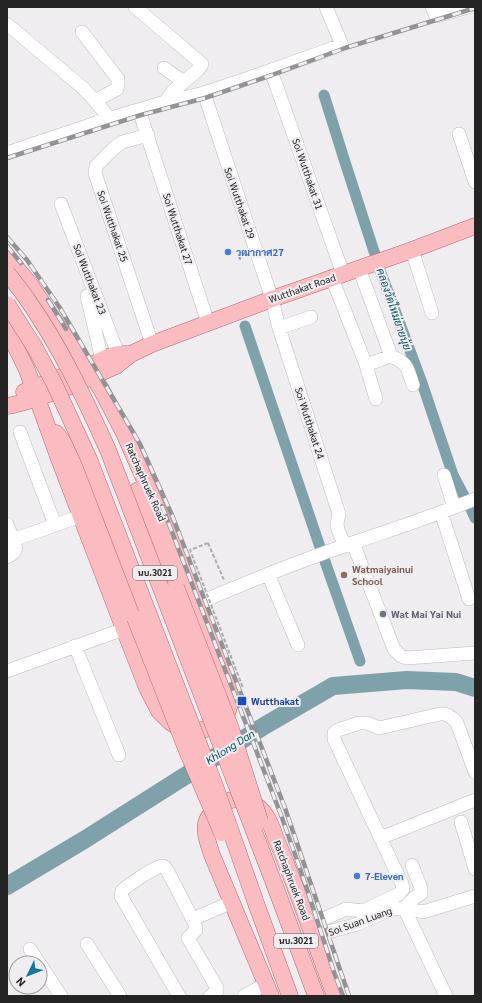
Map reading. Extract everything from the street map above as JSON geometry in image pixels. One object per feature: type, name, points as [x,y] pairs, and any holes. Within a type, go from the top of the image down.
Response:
[{"type":"main road","name":"Wutthakat Road","points":[[10,402],[35,393],[71,386],[94,378],[115,357],[475,226]]},
{"type":"main road","name":"Ratchaphruek Road","points":[[7,256],[30,283],[73,349],[94,378],[124,433],[185,572],[227,682],[231,701],[227,714],[220,722],[209,728],[195,732],[181,729],[170,722],[159,711],[147,688],[130,624],[81,516],[27,370],[7,329]]},
{"type":"main road","name":"Ratchaphruek Road","points":[[7,273],[28,300],[61,355],[89,408],[108,450],[316,996]]},
{"type":"main road","name":"นบ.3021","points":[[7,304],[34,346],[53,381],[89,460],[215,786],[290,996]]},
{"type":"main road","points":[[73,349],[83,353],[115,357],[107,376],[94,378],[240,754],[260,818],[275,886]]},
{"type":"main road","points":[[27,370],[26,379],[10,402],[26,408],[46,422],[66,446],[74,463],[130,624],[226,842],[257,906]]},
{"type":"main road","name":"Ratchaphruek Road","points":[[268,990],[212,856],[206,835],[206,822],[211,814],[219,806],[228,801],[240,799],[248,801],[260,808],[268,820],[286,861],[335,996]]},
{"type":"street","points":[[135,7],[202,64],[198,70],[172,92],[165,102]]},
{"type":"street","points":[[7,153],[165,102],[204,93],[271,71],[342,45],[326,7]]},
{"type":"street","points":[[432,7],[436,16],[468,7]]},
{"type":"street","points":[[7,24],[83,88],[110,119]]},
{"type":"street","points":[[82,32],[118,79],[117,89],[95,101]]},
{"type":"street","points":[[164,68],[184,82]]},
{"type":"street","name":"Soi Wutthakat 31","points":[[272,75],[338,276],[376,399]]},
{"type":"street","name":"Soi Wutthakat 29","points":[[204,93],[272,299]]},
{"type":"street","name":"Soi Wutthakat 27","points":[[140,110],[208,323]]},
{"type":"street","points":[[459,134],[475,182]]},
{"type":"street","name":"Soi Wutthakat 25","points":[[148,135],[122,142],[96,166],[95,173],[152,344]]},
{"type":"street","name":"Soi Wutthakat 23","points":[[61,204],[115,357]]},
{"type":"street","points":[[412,250],[432,313]]},
{"type":"street","points":[[370,264],[391,356]]},
{"type":"street","points":[[87,296],[115,357]]},
{"type":"street","name":"Soi Wutthakat 24","points":[[272,299],[279,328],[339,514],[337,524],[338,530],[349,545],[394,649],[401,656],[407,658],[475,652]]},
{"type":"street","points":[[279,328],[311,317]]},
{"type":"street","points":[[366,365],[391,356],[404,363],[413,385]]},
{"type":"street","points":[[20,432],[55,525]]},
{"type":"street","points":[[196,604],[268,574],[466,503],[444,475]]},
{"type":"street","points":[[441,512],[469,599]]},
{"type":"street","points":[[10,541],[81,516]]},
{"type":"street","points":[[7,524],[10,541],[16,548],[16,551],[7,557]]},
{"type":"street","points":[[268,574],[298,645]]},
{"type":"street","points":[[8,668],[75,646],[130,624]]},
{"type":"street","points":[[75,646],[119,755]]},
{"type":"street","points":[[312,932],[346,909],[363,912],[398,894],[402,891],[403,887],[334,739],[334,734],[338,730],[362,723],[367,723],[378,728],[444,714],[452,718],[457,723],[475,772]]},
{"type":"street","points":[[380,838],[475,800]]},
{"type":"street","points":[[461,822],[475,869]]},
{"type":"street","points":[[412,865],[421,888],[421,894],[415,897],[404,908],[446,996]]},
{"type":"street","points":[[179,996],[121,894],[124,888],[155,869],[163,866],[167,870],[195,924],[196,930],[188,938],[217,989],[217,991],[210,996]]},
{"type":"street","name":"Soi Suan Luang","points":[[312,932],[328,932],[358,924],[391,908],[404,908],[423,912],[475,896]]},
{"type":"street","points":[[193,919],[232,902]]},
{"type":"street","points":[[87,944],[120,996]]},
{"type":"street","points":[[30,948],[34,955]]},
{"type":"street","points":[[48,976],[61,996]]},
{"type":"street","points":[[244,996],[268,990]]},
{"type":"path","points":[[224,582],[208,543],[190,550],[242,688]]},
{"type":"waterway","name":"คลองวัดใหม่ยายนุ้ย","points":[[324,95],[381,273],[422,383],[453,475],[475,518]]},
{"type":"waterway","points":[[245,326],[360,661]]},
{"type":"waterway","name":"Khlong Dan","points":[[7,886],[84,840],[264,726],[333,686],[407,680],[456,682],[475,688]]},
{"type":"railway","points":[[7,158],[141,115],[205,98],[345,48],[475,8]]},
{"type":"railway","points":[[7,237],[27,260],[60,308],[140,444],[172,515],[285,808],[349,996]]},
{"type":"railway","points":[[7,246],[21,263]]},
{"type":"railway","points":[[48,300],[66,329]]},
{"type":"railway","points":[[162,506],[281,815],[343,996]]},
{"type":"place","name":"วุฒากาศ27","points":[[228,252]]},
{"type":"place","name":"Watmaiyainui School","points":[[344,575]]},
{"type":"place","name":"Wat Mai Yai Nui","points":[[383,614]]},
{"type":"place","name":"Wutthakat","points":[[242,701]]},
{"type":"place","name":"7-Eleven","points":[[357,876]]}]
